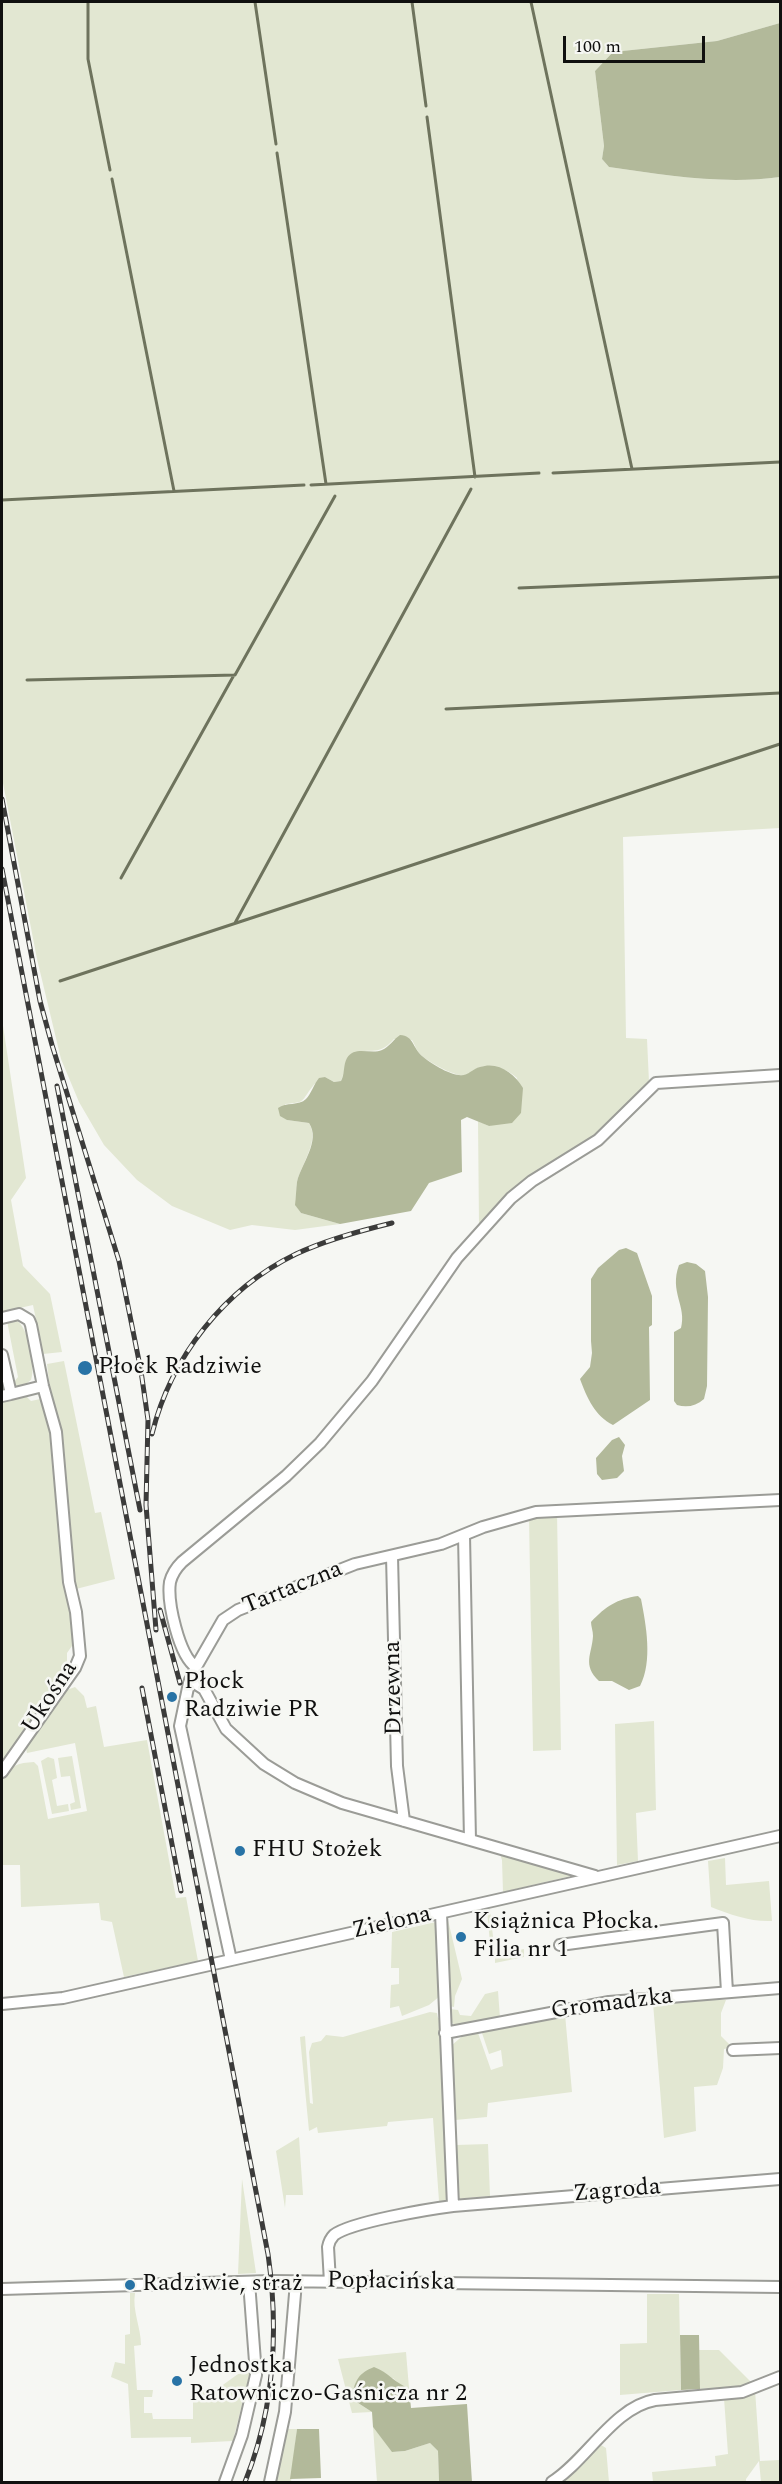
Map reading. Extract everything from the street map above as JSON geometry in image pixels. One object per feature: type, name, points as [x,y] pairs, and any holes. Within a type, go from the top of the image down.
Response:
[{"type":"street","points":[[196,1667],[188,1659],[174,1623],[169,1588],[174,1572],[182,1562],[286,1476],[320,1443],[372,1381],[457,1258],[512,1198],[532,1181],[597,1140],[656,1083],[780,1075]]},
{"type":"street","name":"Ukośna","points":[[2,1318],[19,1314],[29,1320],[43,1386],[56,1432],[69,1582],[76,1612],[80,1656],[75,1668],[2,1773]]},
{"type":"street","points":[[2,1355],[6,1395],[43,1386]]},
{"type":"street","name":"Tartaczna","points":[[231,1960],[181,1737],[180,1721],[190,1680],[223,1620],[232,1613],[355,1564],[441,1544],[464,1534],[536,1512],[557,1509],[780,1500]]},
{"type":"street","points":[[464,1534],[470,1840]]},
{"type":"street","name":"Drzewna","points":[[392,1556],[397,1766],[404,1821]]},
{"type":"street","points":[[190,1680],[204,1689],[226,1729],[255,1756],[277,1773],[325,1797],[598,1876]]},
{"type":"street","name":"Zielona","points":[[2,2004],[63,1998],[780,1836]]},
{"type":"street","points":[[441,1913],[453,2206]]},
{"type":"street","points":[[560,1945],[723,1923],[727,1992]]},
{"type":"street","name":"Gromadzka","points":[[445,2033],[600,2003],[780,1988]]},
{"type":"street","points":[[733,2050],[780,2048]]},
{"type":"street","name":"Zagroda","points":[[330,2282],[329,2242],[341,2231],[407,2214],[453,2206],[780,2179]]},
{"type":"street","points":[[225,2482],[242,2435],[256,2374],[249,2282]]},
{"type":"street","name":"Popłacińska","points":[[2,2289],[249,2282],[780,2287]]},
{"type":"street","points":[[270,2482],[284,2421],[296,2282]]},
{"type":"street","points":[[552,2482],[576,2464],[609,2428],[642,2404],[655,2400],[742,2392],[780,2377]]},
{"type":"green space","points":[[2,2],[780,2],[780,23],[717,41],[613,52],[595,71],[604,146],[602,159],[609,167],[673,176],[716,179],[780,177],[780,828],[623,837],[626,1038],[647,1039],[649,1082],[601,1133],[479,1226],[478,1121],[489,1126],[521,1113],[517,1078],[504,1070],[483,1067],[465,1075],[456,1074],[422,1056],[412,1040],[394,1039],[382,1049],[356,1052],[350,1055],[341,1081],[334,1082],[325,1077],[314,1085],[302,1100],[285,1104],[287,1120],[309,1123],[312,1130],[309,1152],[297,1182],[296,1206],[301,1213],[340,1224],[295,1230],[252,1225],[230,1230],[172,1206],[137,1180],[104,1145],[79,1102],[61,1059],[37,959],[2,778]]},
{"type":"green space","points":[[780,23],[780,177],[738,180],[694,178],[609,167],[602,159],[604,146],[595,71],[613,52],[717,41]]},
{"type":"green space","points":[[2,1019],[26,1178],[11,1200],[23,1266],[50,1294],[62,1352],[43,1354],[33,1305],[2,1312]]},
{"type":"green space","points":[[400,1035],[408,1037],[425,1059],[450,1073],[465,1075],[477,1068],[493,1066],[510,1073],[523,1088],[521,1113],[512,1123],[489,1126],[467,1117],[461,1120],[462,1172],[429,1183],[411,1211],[340,1224],[301,1213],[295,1205],[297,1182],[312,1145],[312,1130],[309,1123],[287,1120],[280,1116],[278,1108],[303,1101],[308,1097],[319,1078],[325,1077],[334,1082],[341,1081],[350,1054],[359,1051],[382,1050]]},
{"type":"green space","points":[[626,1248],[637,1253],[652,1296],[652,1325],[649,1327],[650,1400],[613,1425],[596,1412],[580,1379],[590,1367],[592,1353],[591,1279],[598,1268],[619,1250]]},
{"type":"green space","points":[[687,1262],[696,1264],[705,1271],[708,1297],[707,1386],[704,1399],[695,1405],[684,1406],[677,1405],[674,1401],[674,1332],[681,1328],[682,1320],[676,1275],[679,1265]]},
{"type":"green space","points":[[16,1320],[25,1331],[33,1365],[31,1380],[22,1387],[16,1387],[13,1383],[18,1377],[7,1321]]},
{"type":"green space","points":[[64,1361],[95,1513],[101,1512],[115,1579],[76,1589],[73,1588],[47,1364]]},
{"type":"green space","points":[[26,1396],[31,1401],[45,1398],[53,1428],[64,1589],[70,1601],[74,1643],[67,1653],[67,1671],[2,1768],[2,1402]]},
{"type":"green space","points":[[619,1437],[625,1445],[622,1456],[624,1471],[617,1478],[602,1480],[597,1474],[596,1458],[612,1440]]},
{"type":"green space","points":[[557,1512],[561,1750],[533,1751],[529,1517]]},
{"type":"green space","points":[[638,1596],[641,1599],[646,1631],[646,1666],[640,1686],[629,1690],[612,1681],[599,1681],[591,1670],[589,1659],[593,1636],[591,1622],[612,1604]]},
{"type":"green space","points":[[75,1687],[84,1696],[87,1708],[96,1706],[104,1747],[147,1740],[176,1898],[186,1897],[198,1961],[124,1977],[112,1922],[101,1920],[99,1903],[21,1907],[20,1865],[2,1865],[2,1778],[12,1767],[34,1762],[38,1766],[48,1819],[87,1811],[75,1743],[27,1753],[25,1743],[61,1692]]},
{"type":"green space","points":[[654,1721],[656,1810],[636,1813],[638,1861],[617,1865],[615,1724]]},
{"type":"green space","points":[[72,1756],[81,1808],[71,1810],[70,1804],[75,1802],[70,1776],[61,1777],[58,1758]]},
{"type":"green space","points":[[48,1757],[54,1759],[57,1778],[52,1780],[57,1806],[68,1804],[69,1811],[52,1814],[41,1761]]},
{"type":"green space","points":[[499,1851],[573,1874],[503,1892],[502,1860]]},
{"type":"green space","points":[[725,1858],[726,1885],[769,1881],[772,1921],[741,1917],[711,1907],[708,1861]]},
{"type":"green space","points":[[490,1909],[495,1955],[524,1949],[524,1957],[495,1963],[495,1956],[491,1954],[487,1910]]},
{"type":"green space","points":[[448,1920],[462,1979],[455,1996],[454,2007],[449,2006]]},
{"type":"green space","points":[[436,1922],[440,1996],[429,2005],[402,2016],[399,2006],[390,2008],[391,1985],[399,1984],[399,1968],[391,1968],[392,1932]]},
{"type":"green space","points":[[498,1991],[500,2018],[455,2026],[451,2021],[450,2009],[458,2010],[460,2015],[471,2016],[485,1994]]},
{"type":"green space","points":[[726,2000],[721,2013],[721,2036],[730,2048],[724,2049],[723,2068],[717,2085],[694,2087],[696,2131],[664,2138],[653,2003]]},
{"type":"green space","points":[[430,2012],[437,2013],[438,2018],[441,2018],[449,2195],[446,2201],[439,2201],[433,2118],[388,2122],[387,2126],[318,2133],[317,2127],[309,2131],[300,2037],[305,2036],[310,2103],[313,2104],[309,2052],[312,2043],[321,2041],[326,2035],[343,2037]]},
{"type":"green space","points":[[565,2014],[572,2092],[488,2103],[487,2117],[455,2120],[452,2045],[465,2034],[477,2030],[491,2070],[503,2066],[501,2050],[489,2054],[481,2030]]},
{"type":"green space","points":[[299,2137],[303,2195],[286,2195],[285,2208],[276,2151]]},
{"type":"green space","points":[[488,2144],[490,2196],[458,2199],[456,2145]]},
{"type":"green space","points":[[242,2179],[256,2273],[238,2274]]},
{"type":"green space","points":[[130,2293],[135,2293],[141,2338],[141,2345],[134,2346],[137,2390],[153,2390],[152,2397],[144,2397],[144,2413],[152,2413],[153,2419],[193,2419],[195,2391],[220,2387],[238,2374],[250,2372],[233,2441],[191,2443],[191,2437],[131,2438],[128,2384],[111,2377],[115,2362],[125,2364],[125,2335],[130,2334]]},
{"type":"green space","points":[[647,2294],[679,2294],[681,2390],[620,2395],[620,2344],[647,2343]]},
{"type":"green space","points":[[680,2335],[699,2335],[700,2389],[681,2390]]},
{"type":"green space","points":[[699,2350],[719,2350],[755,2386],[700,2389]]},
{"type":"green space","points":[[406,2352],[409,2388],[400,2385],[393,2378],[355,2401],[372,2412],[352,2413],[338,2359]]},
{"type":"green space","points":[[374,2367],[409,2388],[411,2408],[467,2404],[472,2482],[439,2482],[438,2451],[430,2443],[405,2451],[392,2452],[373,2427],[372,2412],[355,2401],[352,2396],[358,2378]]},
{"type":"green space","points":[[755,2390],[760,2461],[779,2460],[780,2482],[761,2482],[759,2461],[746,2482],[653,2482],[652,2472],[716,2466],[715,2456],[728,2454],[724,2398]]},
{"type":"green space","points":[[373,2427],[393,2452],[405,2451],[430,2443],[438,2451],[439,2482],[377,2482]]},
{"type":"green space","points":[[287,2429],[297,2429],[291,2482],[273,2482]]},
{"type":"green space","points":[[297,2429],[319,2429],[321,2478],[290,2479]]},
{"type":"green space","points":[[601,2445],[606,2448],[609,2482],[561,2482]]},
{"type":"waterway","points":[[88,2],[88,59],[110,170]]},
{"type":"waterway","points":[[255,2],[276,144]]},
{"type":"waterway","points":[[412,2],[426,106]]},
{"type":"waterway","points":[[531,2],[632,469]]},
{"type":"waterway","points":[[427,117],[475,477]]},
{"type":"waterway","points":[[277,153],[326,484]]},
{"type":"waterway","points":[[112,179],[174,491]]},
{"type":"waterway","points":[[553,473],[780,462]]},
{"type":"waterway","points":[[311,485],[539,473]]},
{"type":"waterway","points":[[2,500],[304,485]]},
{"type":"waterway","points":[[235,923],[471,489]]},
{"type":"waterway","points":[[27,680],[235,675],[335,496]]},
{"type":"waterway","points":[[519,588],[780,577]]},
{"type":"waterway","points":[[121,878],[234,675]]},
{"type":"waterway","points":[[446,709],[780,693]]},
{"type":"waterway","points":[[60,981],[780,744]]},
{"type":"railway","points":[[2,799],[40,1001],[119,1261],[141,1371],[148,1420],[146,1505],[156,1630]]},
{"type":"railway","points":[[2,869],[268,2254],[273,2312],[271,2370],[262,2427],[245,2482]]},
{"type":"railway","points":[[57,1086],[140,1510]]},
{"type":"railway","points":[[152,1434],[172,1378],[187,1352],[204,1328],[246,1286],[270,1269],[307,1249],[343,1236],[392,1223]]},
{"type":"railway","points":[[160,1610],[180,1683]]},
{"type":"railway","points":[[142,1688],[181,1891]]},
{"type":"place","name":"Płock Radziwie","points":[[85,1368]]},
{"type":"place","name":"Płock Radziwie PR","points":[[172,1697]]},
{"type":"place","name":"FHU Stożek","points":[[240,1851]]},
{"type":"place","name":"Książnica Płocka. Filia nr 1","points":[[461,1937]]},
{"type":"place","name":"Radziwie, straż","points":[[130,2285]]},
{"type":"place","name":"Jednostka Ratowniczo-Gaśnicza nr 2","points":[[177,2381]]}]
